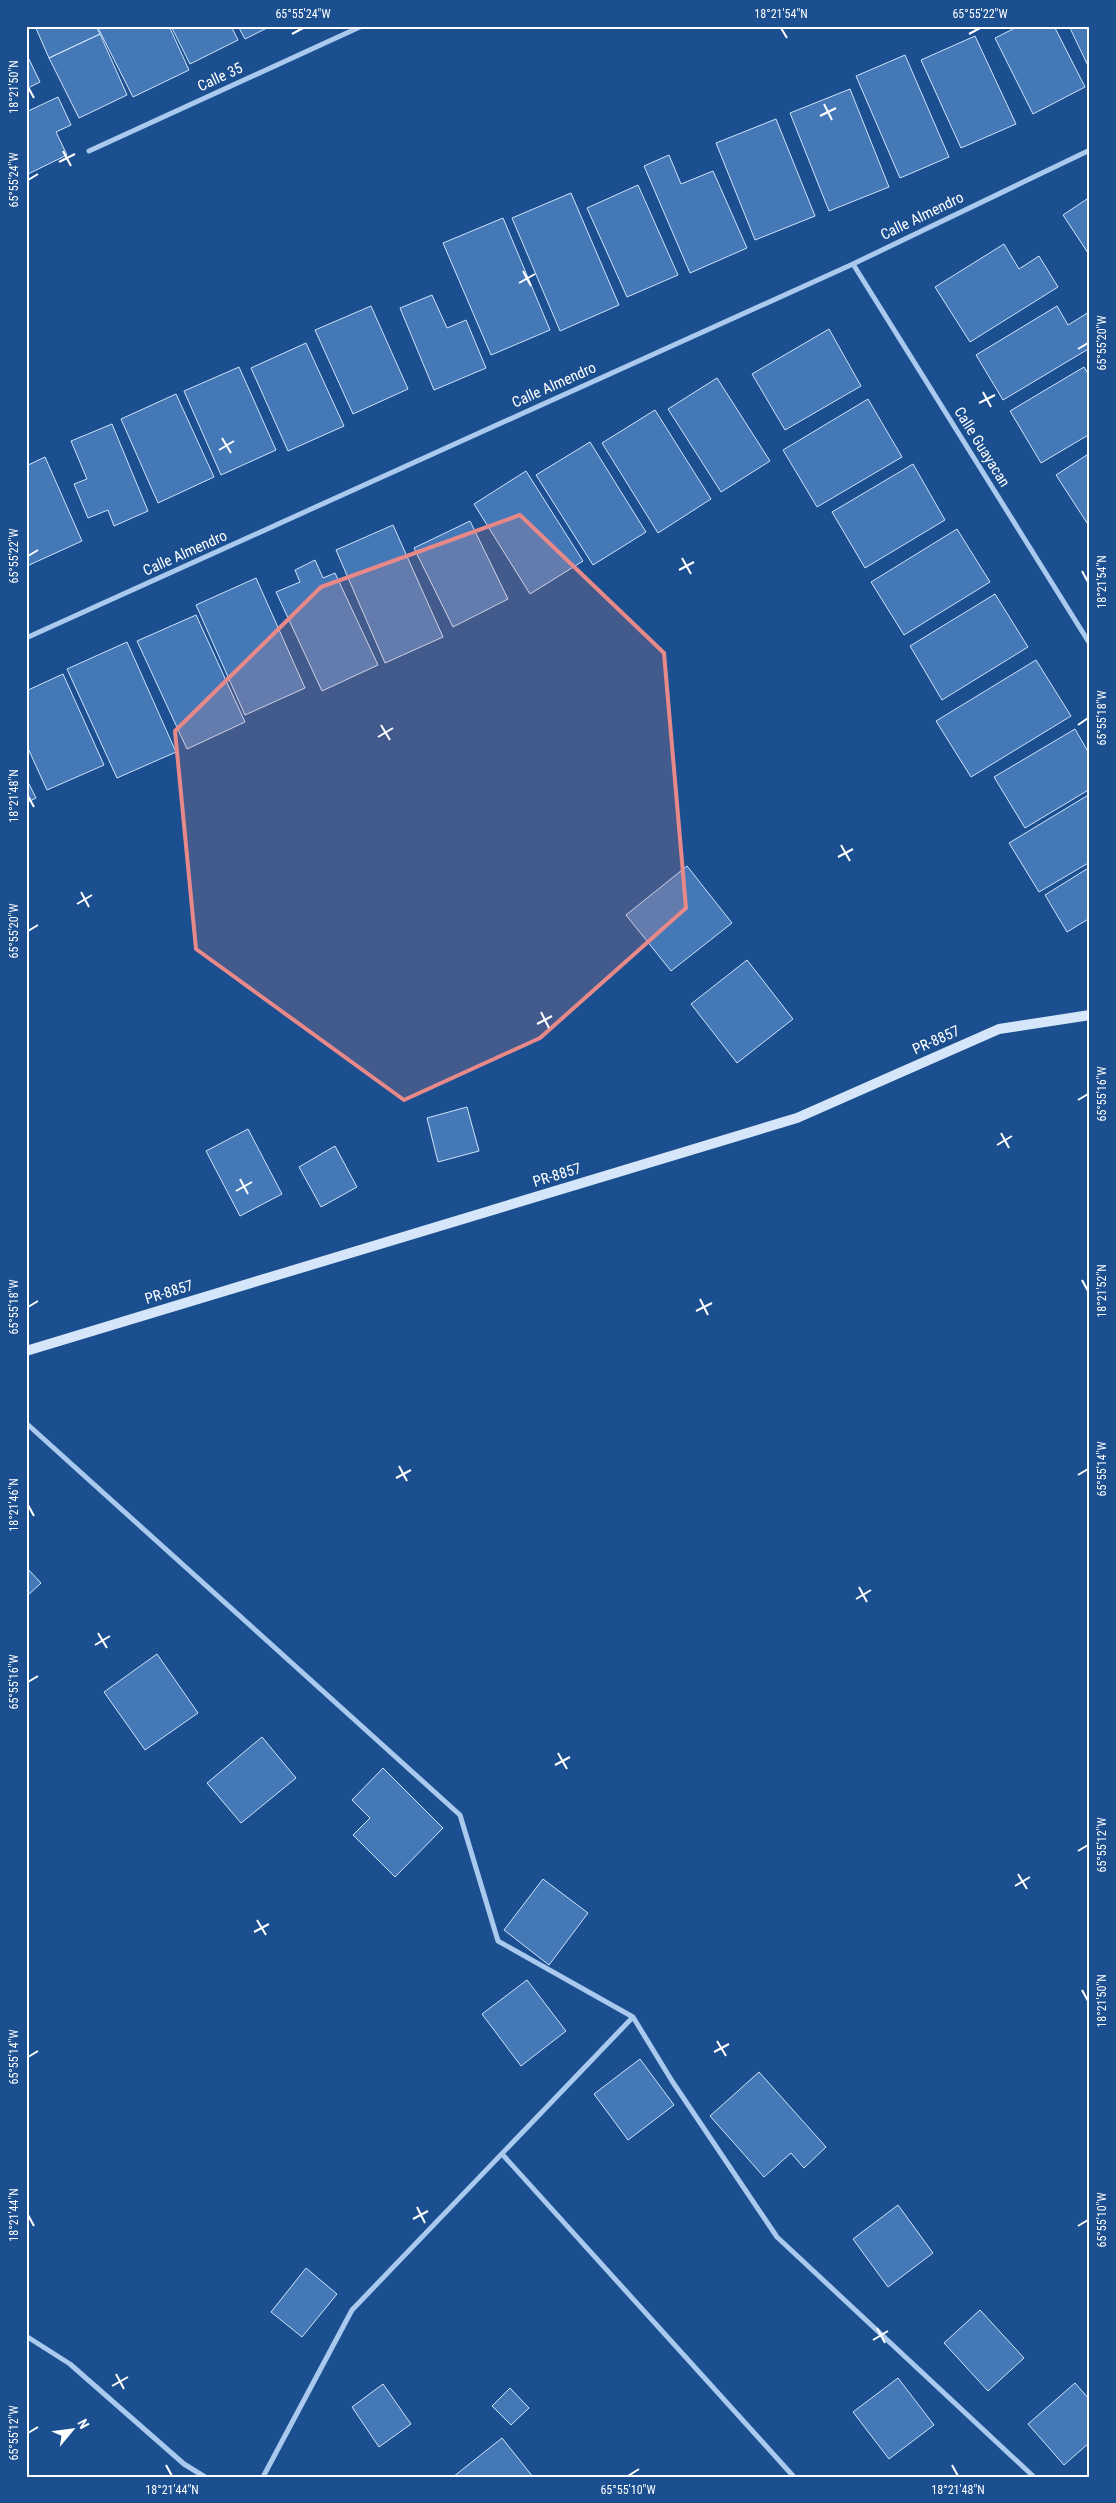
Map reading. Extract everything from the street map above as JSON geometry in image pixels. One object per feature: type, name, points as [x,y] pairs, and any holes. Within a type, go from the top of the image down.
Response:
[{"type":"street","name":"Calle 35","points":[[89,151],[362,26]]},
{"type":"street","name":"Calle Almendro","points":[[26,638],[853,264],[1090,150]]},
{"type":"street","name":"Calle Guayacan","points":[[853,264],[1090,644]]},
{"type":"street","name":"PR-8857","points":[[26,1351],[797,1118],[999,1030],[1090,1015]]},
{"type":"street","points":[[26,1424],[460,1816],[498,1941],[633,2017],[672,2081],[777,2236],[1034,2477]]},
{"type":"street","points":[[263,2477],[352,2310],[633,2017]]},
{"type":"street","points":[[502,2154],[794,2477]]},
{"type":"street","points":[[26,2336],[70,2364],[184,2464],[205,2477]]},
{"type":"highlighted area","points":[[520,515],[664,653],[686,908],[540,1038],[404,1100],[196,949],[175,731],[321,587]]},
{"type":"building","points":[[35,26],[96,26],[100,34],[49,58]]},
{"type":"building","points":[[97,26],[169,26],[189,70],[133,97]]},
{"type":"building","points":[[171,26],[231,26],[238,40],[190,64]]},
{"type":"building","points":[[238,26],[271,26],[245,39]]},
{"type":"building","points":[[1019,26],[1054,26],[1085,87],[1033,114],[995,38]]},
{"type":"building","points":[[1069,26],[1090,26],[1090,70]]},
{"type":"building","points":[[100,34],[127,95],[79,118],[49,58]]},
{"type":"building","points":[[975,36],[1016,124],[961,148],[921,60]]},
{"type":"building","points":[[26,53],[40,82],[26,89]]},
{"type":"building","points":[[905,55],[949,157],[900,178],[856,76]]},
{"type":"building","points":[[850,89],[889,187],[829,211],[790,113]]},
{"type":"building","points":[[58,97],[71,125],[56,132],[67,155],[26,175],[26,112]]},
{"type":"building","points":[[776,119],[815,216],[755,240],[716,143]]},
{"type":"building","points":[[669,155],[681,184],[713,171],[747,248],[690,273],[644,166]]},
{"type":"building","points":[[638,185],[678,275],[627,297],[587,208]]},
{"type":"building","points":[[571,193],[619,305],[560,331],[512,218]]},
{"type":"building","points":[[1090,197],[1090,256],[1063,215]]},
{"type":"building","points":[[503,218],[550,330],[491,355],[443,243]]},
{"type":"building","points":[[1004,244],[1019,269],[1039,256],[1058,287],[970,342],[935,287]]},
{"type":"building","points":[[432,295],[447,328],[466,320],[486,368],[434,390],[400,308]]},
{"type":"building","points":[[371,306],[408,389],[353,414],[315,330]]},
{"type":"building","points":[[1057,306],[1068,325],[1089,312],[1090,348],[1003,400],[976,355]]},
{"type":"building","points":[[829,329],[861,386],[785,430],[752,374]]},
{"type":"building","points":[[306,343],[344,426],[288,451],[251,368]]},
{"type":"building","points":[[239,367],[276,450],[221,475],[184,391]]},
{"type":"building","points":[[1084,367],[1090,377],[1090,434],[1041,463],[1010,411]]},
{"type":"building","points":[[717,378],[770,461],[721,492],[668,409]]},
{"type":"building","points":[[176,394],[214,477],[158,503],[121,419]]},
{"type":"building","points":[[868,399],[902,457],[817,507],[783,450]]},
{"type":"building","points":[[655,410],[711,499],[658,533],[602,443]]},
{"type":"building","points":[[112,424],[148,511],[114,526],[108,510],[88,518],[74,484],[87,479],[71,441]]},
{"type":"building","points":[[590,442],[646,532],[593,565],[536,475]]},
{"type":"building","points":[[1090,453],[1090,521],[1087,523],[1056,475]]},
{"type":"building","points":[[45,457],[82,541],[27,566],[26,466]]},
{"type":"building","points":[[913,464],[945,520],[865,568],[832,512]]},
{"type":"building","points":[[526,471],[583,561],[530,594],[474,504]]},
{"type":"building","points":[[470,521],[508,599],[453,627],[414,548]]},
{"type":"building","points":[[393,525],[443,637],[385,663],[336,550]]},
{"type":"building","points":[[957,529],[990,582],[904,635],[871,582]]},
{"type":"building","points":[[315,560],[323,578],[335,573],[378,665],[322,691],[276,592],[300,582],[295,570]]},
{"type":"building","points":[[256,578],[305,688],[245,715],[196,605]]},
{"type":"building","points":[[995,594],[1028,647],[942,700],[910,646]]},
{"type":"building","points":[[196,615],[245,722],[187,749],[137,641]]},
{"type":"building","points":[[127,642],[176,752],[117,778],[67,669]]},
{"type":"building","points":[[1036,660],[1071,716],[971,777],[936,721]]},
{"type":"building","points":[[63,674],[104,765],[47,790],[26,744],[26,691]]},
{"type":"building","points":[[1075,729],[1090,755],[1090,789],[1025,828],[994,777]]},
{"type":"building","points":[[26,778],[36,798],[26,803]]},
{"type":"building","points":[[1090,794],[1090,862],[1039,892],[1009,843]]},
{"type":"building","points":[[687,866],[732,923],[671,971],[626,915]]},
{"type":"building","points":[[1090,867],[1090,918],[1067,932],[1045,895]]},
{"type":"building","points":[[747,960],[793,1019],[737,1063],[691,1004]]},
{"type":"building","points":[[467,1107],[479,1151],[438,1162],[427,1118]]},
{"type":"building","points":[[248,1129],[282,1194],[240,1216],[206,1151]]},
{"type":"building","points":[[335,1146],[357,1187],[321,1207],[299,1167]]},
{"type":"building","points":[[26,1567],[41,1583],[26,1597]]},
{"type":"building","points":[[157,1654],[198,1713],[145,1750],[104,1692]]},
{"type":"building","points":[[262,1737],[296,1778],[241,1823],[207,1783]]},
{"type":"building","points":[[383,1768],[443,1828],[395,1877],[353,1835],[370,1818],[352,1800]]},
{"type":"building","points":[[543,1879],[588,1913],[549,1965],[504,1930]]},
{"type":"building","points":[[527,1980],[566,2031],[521,2066],[482,2014]]},
{"type":"building","points":[[640,2059],[674,2105],[628,2140],[594,2094]]},
{"type":"building","points":[[759,2072],[826,2147],[804,2168],[791,2153],[764,2177],[710,2116]]},
{"type":"building","points":[[898,2205],[933,2253],[888,2287],[853,2239]]},
{"type":"building","points":[[306,2268],[337,2294],[302,2337],[271,2312]]},
{"type":"building","points":[[980,2310],[1024,2358],[988,2391],[944,2343]]},
{"type":"building","points":[[898,2378],[934,2425],[889,2459],[853,2412]]},
{"type":"building","points":[[1075,2383],[1090,2400],[1090,2442],[1064,2465],[1028,2424]]},
{"type":"building","points":[[383,2384],[411,2424],[379,2447],[352,2407]]},
{"type":"building","points":[[510,2388],[529,2408],[511,2425],[492,2406]]},
{"type":"building","points":[[502,2438],[533,2477],[453,2477]]}]
